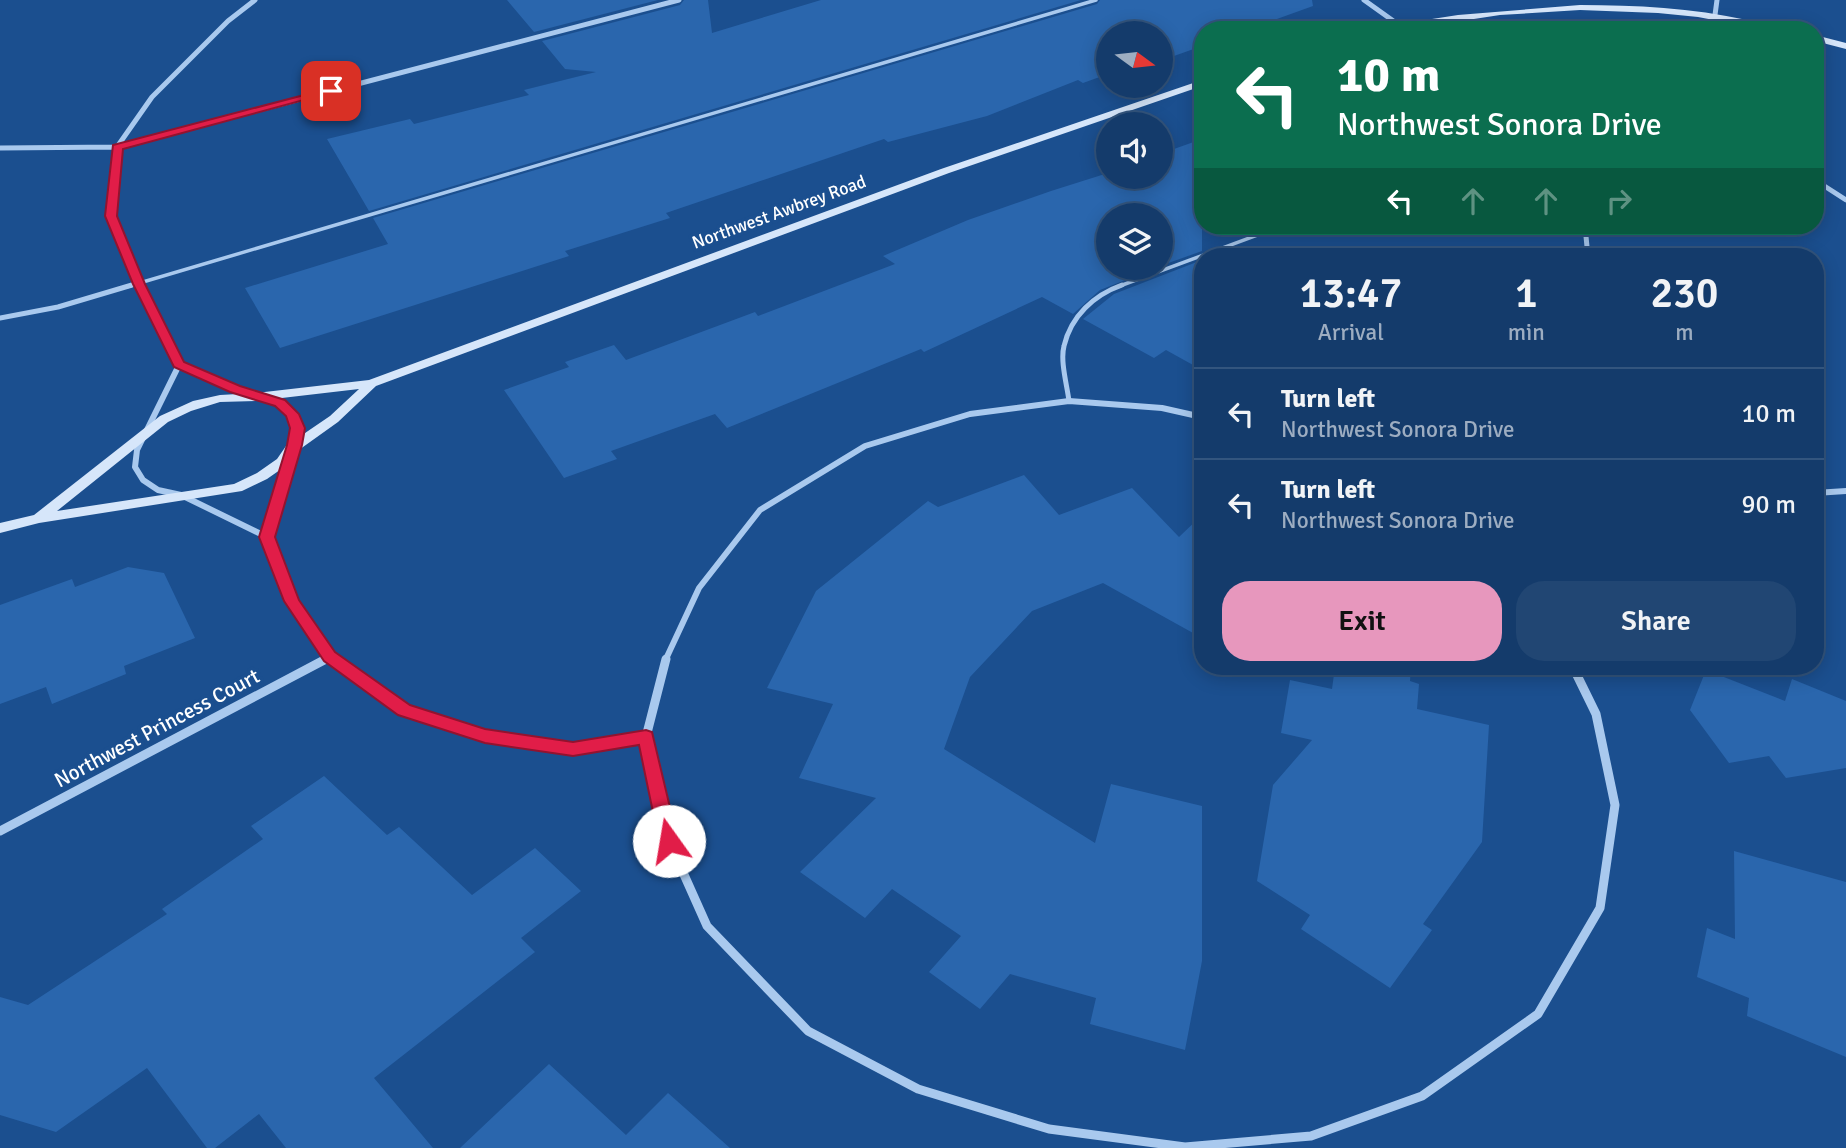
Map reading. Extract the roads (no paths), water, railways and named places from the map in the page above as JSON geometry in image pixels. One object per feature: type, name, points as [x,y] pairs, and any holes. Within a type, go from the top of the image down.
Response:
[{"type":"street","points":[[255,0],[228,21],[152,97],[117,147],[111,216],[139,284],[179,365],[256,397],[280,403],[292,414],[298,428],[267,537],[292,601],[330,657],[404,710],[485,736],[573,749],[646,737]]},
{"type":"street","points":[[0,148],[117,147],[679,0]]},
{"type":"street","points":[[1364,0],[1394,21]]},
{"type":"street","points":[[1715,15],[1717,0]]},
{"type":"street","points":[[1445,21],[1491,13],[1585,5],[1715,15],[1741,21]]},
{"type":"street","points":[[1824,40],[1846,46]]},
{"type":"street","name":"Northwest Awbrey Road","points":[[39,518],[164,419],[187,407],[212,399],[256,397],[371,384],[945,171],[1194,86]]},
{"type":"street","points":[[1824,186],[1846,200]]},
{"type":"street","points":[[179,365],[137,450],[135,467],[142,480],[158,490],[181,495],[267,537]]},
{"type":"street","name":"Northwest Awbrey Road","points":[[0,528],[39,518],[181,495],[208,495],[237,488],[262,476],[282,461],[291,449],[334,419],[371,384]]},
{"type":"street","points":[[1194,415],[1162,408],[1069,401],[970,414],[865,446],[760,510],[699,588],[666,660],[646,737],[669,841],[707,926],[808,1031],[918,1089],[1036,1125],[1185,1147],[1311,1136],[1422,1096],[1538,1014],[1600,908],[1615,805],[1596,714],[1577,675]]},
{"type":"street","points":[[1824,492],[1846,491]]},
{"type":"street","name":"Northwest Princess Court","points":[[0,831],[330,657]]},
{"type":"lane","points":[[0,317],[58,307],[139,284],[1096,0]]},
{"type":"lane","points":[[1223,248],[1258,235]]},
{"type":"lane","points":[[1069,401],[1063,348],[1077,315],[1106,292],[1194,259]]}]
